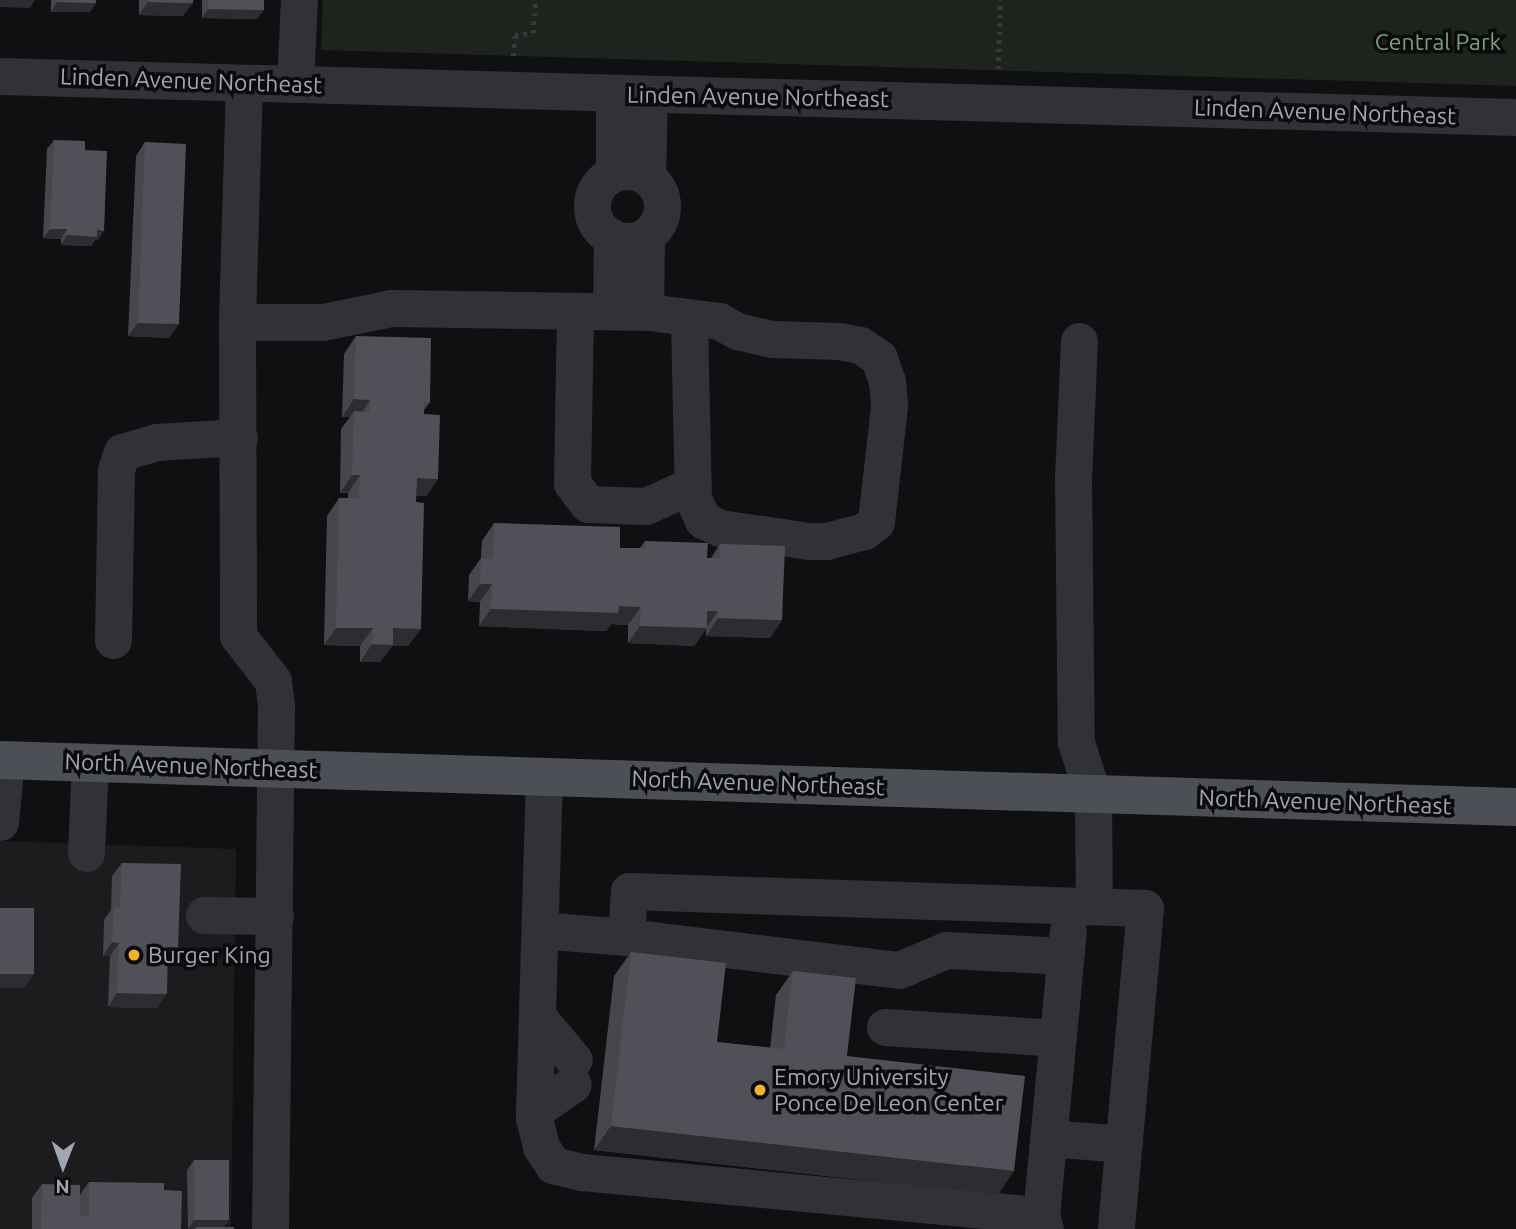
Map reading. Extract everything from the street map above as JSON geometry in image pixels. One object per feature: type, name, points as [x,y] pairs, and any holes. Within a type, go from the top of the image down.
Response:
[{"type":"main road","name":"North Avenue Northeast","points":[[3,760],[1093,796],[1516,807]]},
{"type":"street","points":[[295,84],[299,0]]},
{"type":"street","name":"Linden Avenue Northeast","points":[[0,76],[1516,117]]},
{"type":"street","points":[[244,83],[237,322],[238,636],[273,681],[277,768],[270,1229]]},
{"type":"street","points":[[630,175],[631,93]]},
{"type":"street","points":[[630,175],[657,187],[663,208],[661,219],[629,236],[602,230],[592,209],[598,186],[630,175]]},
{"type":"street","points":[[628,312],[629,236]]},
{"type":"street","points":[[237,322],[323,322],[391,307],[628,312],[689,317],[719,321],[737,331],[773,339],[839,341],[860,345],[879,358],[887,381],[889,406],[876,522],[864,531],[827,541],[809,541],[720,528],[703,520],[693,499],[692,485],[689,317]]},
{"type":"street","points":[[575,311],[572,483],[588,504],[646,506],[692,485]]},
{"type":"street","points":[[544,776],[534,1111],[541,1147],[552,1165],[582,1172],[1043,1222],[1065,956],[1082,906],[1093,796],[1076,742],[1073,476],[1079,341]]},
{"type":"street","points":[[113,640],[116,470],[122,452],[156,442],[239,437]]},
{"type":"street","points":[[0,822],[3,760]]},
{"type":"street","points":[[86,853],[90,762]]},
{"type":"street","points":[[626,937],[629,891],[1146,908],[1116,1229]]},
{"type":"street","points":[[204,915],[275,916]]},
{"type":"street","points":[[540,930],[626,937],[899,970],[946,950],[1065,956]]},
{"type":"street","points":[[534,1111],[573,1072],[537,1016]]},
{"type":"street","points":[[886,1027],[1058,1038]]},
{"type":"street","points":[[1049,1138],[1124,1144]]},
{"type":"path","points":[[512,63],[515,35],[533,33],[536,0]]},
{"type":"path","points":[[997,77],[1000,0]]},
{"type":"shaded area","points":[[0,841],[236,849],[231,1229],[0,1229]]},
{"type":"green space","name":"Central Park","points":[[323,0],[1516,0],[1516,86],[321,50]]},
{"type":"building","points":[[96,0],[96,3],[57,2]]},
{"type":"building","points":[[193,0],[193,3],[148,2]]},
{"type":"building","points":[[208,0],[264,0],[264,10],[208,9]]},
{"type":"building","points":[[54,140],[85,141],[85,150],[107,151],[104,231],[97,230],[97,237],[67,235],[67,229],[50,229]]},
{"type":"building","points":[[145,142],[186,144],[179,324],[138,323]]},
{"type":"building","points":[[356,336],[431,338],[430,402],[424,402],[424,414],[440,415],[438,479],[417,478],[416,502],[424,503],[421,629],[393,628],[393,645],[372,644],[373,628],[336,628],[339,498],[359,498],[360,475],[352,475],[354,411],[369,412],[370,400],[354,399]]},
{"type":"building","points":[[494,523],[620,527],[620,548],[645,548],[645,541],[708,543],[707,558],[720,558],[720,544],[785,546],[782,620],[718,618],[718,611],[707,611],[707,628],[640,626],[641,607],[619,606],[618,613],[491,609],[492,584],[480,584],[481,558],[493,559]]},
{"type":"building","points":[[122,863],[181,864],[178,948],[168,947],[167,994],[117,993],[119,943],[112,942],[114,907],[120,908]]},
{"type":"building","points":[[0,908],[34,908],[34,974],[0,974]]},
{"type":"building","name":"Emory University Ponce De Leon Center","points":[[631,952],[726,963],[717,1042],[784,1049],[793,971],[856,978],[847,1056],[1025,1076],[1014,1171],[611,1126]]},
{"type":"building","points":[[194,1160],[229,1160],[229,1220],[194,1220]]},
{"type":"building","points":[[89,1182],[164,1183],[164,1190],[182,1191],[181,1229],[41,1229],[42,1184],[80,1185],[80,1216],[89,1216]]},
{"type":"building","points":[[234,1227],[234,1229],[196,1229]]},
{"type":"place","name":"Burger King","points":[[134,955]]},
{"type":"place","name":"Emory University Ponce De Leon Center","points":[[760,1090]]}]
